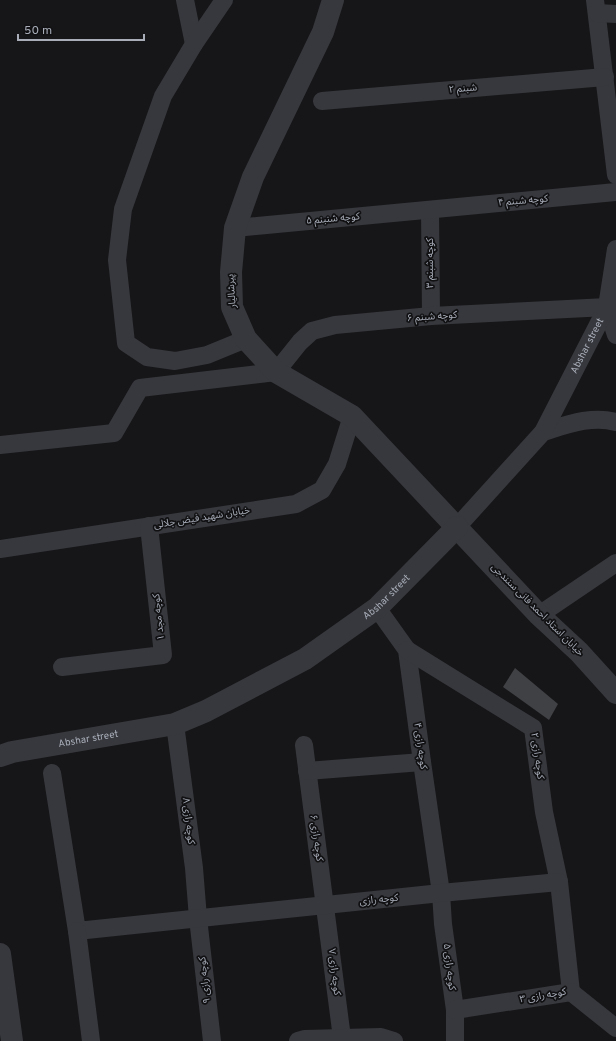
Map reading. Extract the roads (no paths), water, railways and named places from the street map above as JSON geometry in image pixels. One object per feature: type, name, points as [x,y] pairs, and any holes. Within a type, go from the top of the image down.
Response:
[{"type":"street","points":[[185,0],[194,44]]},
{"type":"street","points":[[224,0],[194,44],[163,96],[123,209],[117,260],[126,343],[147,357],[175,362],[207,355],[246,339]]},
{"type":"street","name":"پیرشالیار","points":[[333,0],[323,32],[253,177],[235,228],[231,272],[232,307],[246,339],[276,372],[352,416],[457,527]]},
{"type":"street","points":[[616,14],[596,6],[616,175]]},
{"type":"street","name":"شبنم ۲","points":[[322,101],[605,77]]},
{"type":"street","name":"کوچه شبنم ۴","points":[[430,210],[616,192]]},
{"type":"street","name":"کوچه شنبنم ۵","points":[[235,228],[430,210]]},
{"type":"street","name":"کوچه شبنم ۳","points":[[430,210],[430,316]]},
{"type":"street","name":"Abshar street","points":[[0,756],[12,752],[175,724],[206,711],[305,659],[377,608],[457,527],[543,432],[607,307],[616,249]]},
{"type":"street","points":[[607,307],[616,335]]},
{"type":"street","name":"کوچه شبنم ۶","points":[[276,372],[300,342],[312,331],[335,324],[430,316],[607,307]]},
{"type":"street","points":[[0,445],[114,433],[140,388],[276,372]]},
{"type":"street","name":"خیابان شهید فیض جلالی","points":[[0,549],[296,504],[322,490],[337,464],[352,416]]},
{"type":"street","points":[[543,432],[582,421],[609,420],[616,422]]},
{"type":"street","name":"کوچه مجد ۱","points":[[62,667],[163,655],[149,526]]},
{"type":"street","name":"خیابان استاد احمد فانی سنندجی","points":[[457,527],[539,615],[579,652],[616,693]]},
{"type":"street","points":[[539,615],[616,563]]},
{"type":"street","name":"کوچه رازی ۴","points":[[377,608],[407,650],[441,893]]},
{"type":"street","name":"کوچه رازی ۲","points":[[407,650],[533,728],[544,812],[559,882]]},
{"type":"street","name":"کوچه رازی ۸","points":[[175,724],[194,868],[198,918]]},
{"type":"street","name":"کوچه رازی ۶","points":[[304,745],[326,906]]},
{"type":"street","points":[[307,771],[422,762]]},
{"type":"street","points":[[52,773],[78,931],[91,1041]]},
{"type":"street","name":"کوچه رازی","points":[[78,931],[559,882]]},
{"type":"street","name":"کوچه رازی ۳","points":[[455,1010],[571,992],[559,882]]},
{"type":"street","name":"کوچه رازی ۵","points":[[441,893],[455,1010],[455,1041]]},
{"type":"street","name":"کوچه رازی ۷","points":[[326,906],[342,1038]]},
{"type":"street","name":"کوچه رازی ۹","points":[[198,918],[212,1041]]},
{"type":"street","points":[[0,954],[12,1041]]},
{"type":"street","points":[[571,992],[616,1028]]},
{"type":"street","points":[[298,1041],[305,1039],[381,1037],[394,1041]]}]
